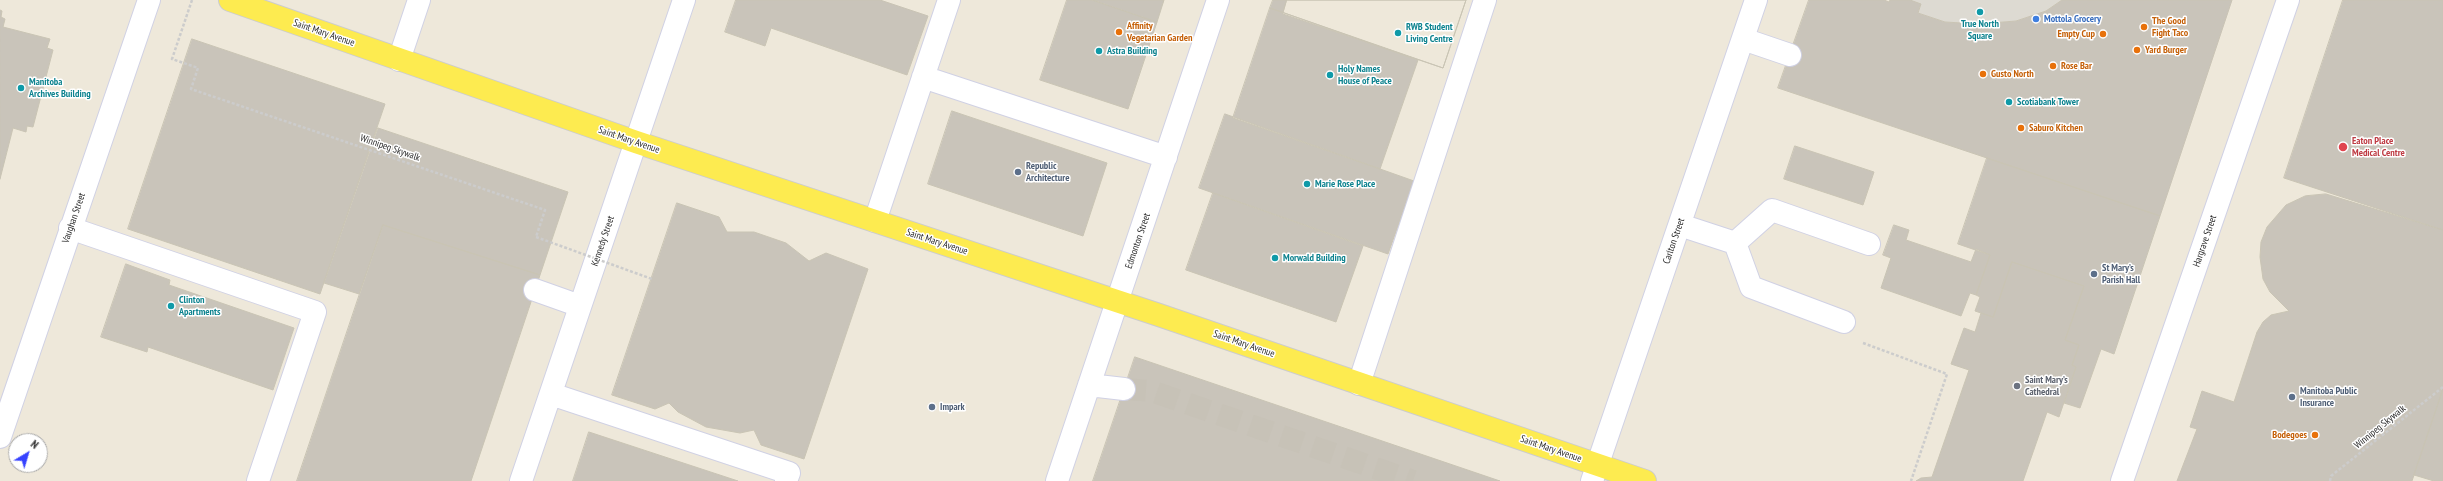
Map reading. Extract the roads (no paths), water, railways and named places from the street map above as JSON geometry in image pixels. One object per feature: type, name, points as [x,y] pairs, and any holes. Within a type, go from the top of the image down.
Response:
[{"type":"main road","name":"Saint Mary Avenue","points":[[230,0],[636,142],[1360,384],[1595,473],[1645,481]]},
{"type":"street","name":"Vaughan Street","points":[[0,437],[149,0]]},
{"type":"street","points":[[399,60],[419,0]]},
{"type":"street","name":"Kennedy Street","points":[[521,481],[684,0]]},
{"type":"street","points":[[875,221],[949,0]]},
{"type":"street","name":"Edmonton Street","points":[[1057,481],[1218,0]]},
{"type":"street","points":[[1360,384],[1484,0]]},
{"type":"street","name":"Carlton Street","points":[[1595,473],[1756,0]]},
{"type":"street","name":"Hargrave Street","points":[[2122,481],[2288,0]]},
{"type":"street","points":[[1743,39],[1790,55]]},
{"type":"street","points":[[923,77],[1166,157]]},
{"type":"street","points":[[1735,243],[1772,210],[1869,244]]},
{"type":"street","points":[[1680,225],[1735,243]]},
{"type":"street","points":[[70,228],[315,312],[258,481]]},
{"type":"street","points":[[1735,243],[1751,287],[1844,322]]},
{"type":"street","points":[[535,290],[580,306]]},
{"type":"street","points":[[1089,385],[1124,389]]},
{"type":"street","points":[[550,394],[789,473],[786,481]]},
{"type":"tunnel","points":[[1124,389],[1151,391],[1413,481]]},
{"type":"place","name":"True North Square","points":[[1980,12]]},
{"type":"place","name":"Mottola Grocery","points":[[2036,19]]},
{"type":"place","name":"The Good Fight Taco","points":[[2144,27]]},
{"type":"place","name":"Affinity Vegetarian Garden","points":[[1119,32]]},
{"type":"place","name":"RWB Student Living Centre","points":[[1398,33]]},
{"type":"place","name":"Empty Cup","points":[[2103,34]]},
{"type":"place","name":"Yard Burger","points":[[2137,50]]},
{"type":"place","name":"Astra Building","points":[[1099,51]]},
{"type":"place","name":"Rose Bar","points":[[2053,66]]},
{"type":"place","name":"Gusto North","points":[[1983,74]]},
{"type":"place","name":"Holy Names House of Peace","points":[[1330,75]]},
{"type":"place","name":"Manitoba Archives Building","points":[[21,88]]},
{"type":"place","name":"Scotiabank Tower","points":[[2009,102]]},
{"type":"place","name":"Saburo Kitchen","points":[[2021,128]]},
{"type":"place","name":"Eaton Place Medical Centre","points":[[2343,147]]},
{"type":"place","name":"Republic Architecture","points":[[1018,172]]},
{"type":"place","name":"Marie Rose Place","points":[[1307,184]]},
{"type":"place","name":"Morwald Building","points":[[1275,258]]},
{"type":"place","name":"St Mary’s Parish Hall","points":[[2094,274]]},
{"type":"place","name":"Clinton Apartments","points":[[171,306]]},
{"type":"place","name":"Saint Mary’s Cathedral","points":[[2017,386]]},
{"type":"place","name":"Manitoba Public Insurance","points":[[2292,397]]},
{"type":"place","name":"Impark","points":[[932,407]]},
{"type":"place","name":"Bodegoes","points":[[2315,435]]}]
